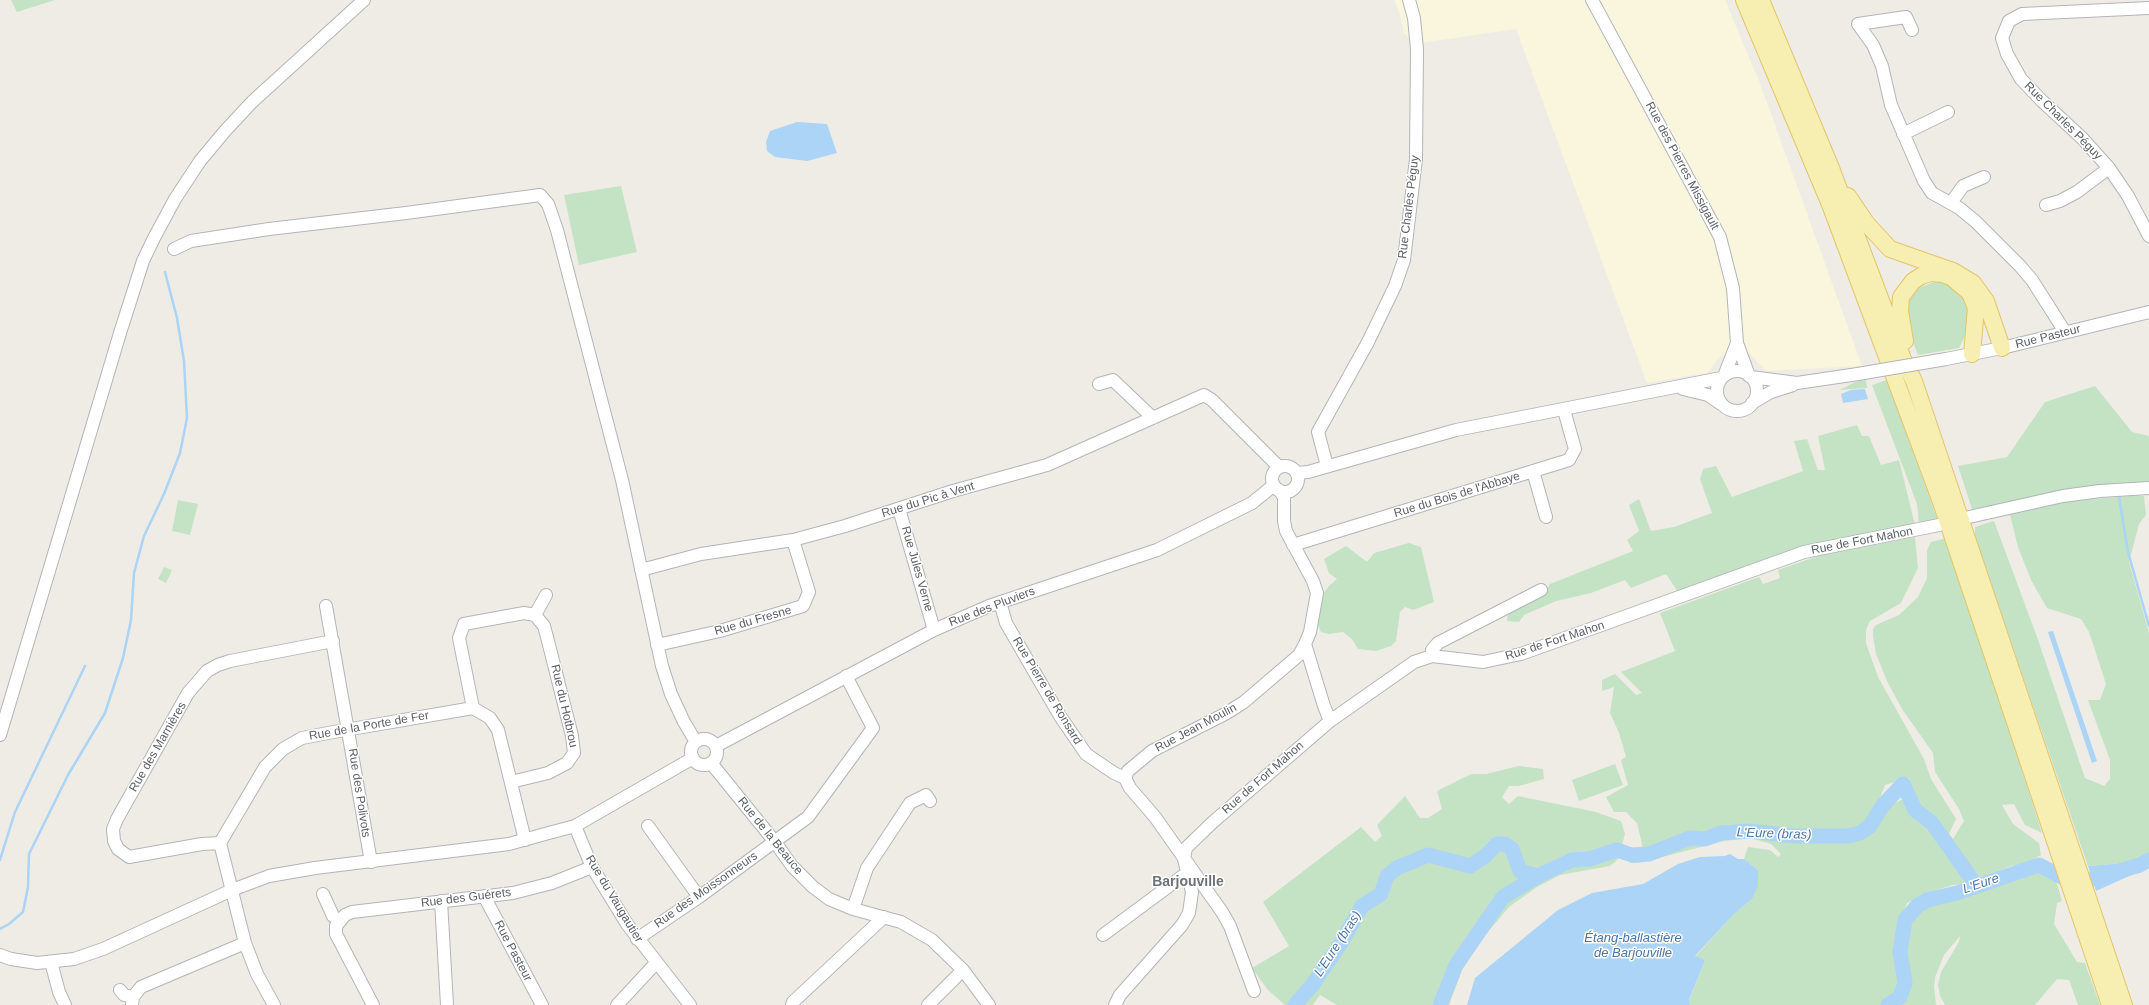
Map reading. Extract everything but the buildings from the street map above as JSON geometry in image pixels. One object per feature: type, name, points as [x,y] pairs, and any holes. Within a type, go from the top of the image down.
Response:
[{"type":"main road","points":[[1744,0],[1831,207],[1941,502],[2099,950],[2124,1005]]},
{"type":"main road","points":[[1761,0],[1831,168],[1900,352],[1914,381],[2048,803]]},
{"type":"main road","points":[[1831,168],[1867,224],[1890,249],[1953,271],[1973,283],[1986,301],[2002,348]]},
{"type":"main road","points":[[1914,381],[1912,359],[1905,338],[1900,311],[1902,297],[1913,281],[1922,276],[1931,273],[1952,277],[1970,293],[1976,308],[1972,354]]},
{"type":"main road","points":[[2099,950],[2110,1005]]},
{"type":"street","points":[[0,734],[120,333],[143,262],[154,238],[175,199],[200,161],[224,131],[252,102],[364,0]]},
{"type":"street","name":"Rue Charles Péguy","points":[[1327,466],[1318,432],[1368,342],[1395,286],[1404,260],[1416,159],[1417,49],[1414,18],[1409,0]]},
{"type":"street","name":"Rue des Pierres Missigault","points":[[1592,0],[1720,237],[1733,288],[1737,343],[1750,376]]},
{"type":"street","name":"Rue Charles Péguy","points":[[2149,8],[2022,14],[2009,21],[2002,38],[2006,54],[2021,78],[2042,101],[2082,138],[2109,168],[2128,196],[2149,236]]},
{"type":"street","points":[[1912,30],[1906,17],[1858,24],[1873,45],[1882,66],[1891,105],[1902,134],[1924,181],[1932,193],[1975,221],[2020,266],[2032,280],[2065,332]]},
{"type":"street","points":[[1902,134],[1948,112]]},
{"type":"street","points":[[2046,205],[2060,201],[2077,192],[2109,168]]},
{"type":"street","points":[[1951,204],[1963,186],[1984,177]]},
{"type":"street","points":[[174,249],[191,241],[269,229],[540,195],[548,204],[557,230],[622,480],[657,645],[671,694],[684,722],[696,742]]},
{"type":"street","name":"Rue Pasteur","points":[[1797,383],[1946,359],[2002,348],[2149,312]]},
{"type":"street","name":"Rue des Pierres Missigault","points":[[1723,377],[1737,343]]},
{"type":"street","points":[[1297,473],[1308,472],[1456,430],[1676,388],[1723,377],[1732,372],[1738,371],[1750,376],[1797,383]]},
{"type":"street","points":[[1750,376],[1756,388],[1756,394],[1752,403]]},
{"type":"street","points":[[1721,404],[1717,390],[1723,377]]},
{"type":"street","points":[[1099,384],[1113,380],[1153,418]]},
{"type":"street","points":[[1676,388],[1708,395],[1732,410],[1738,411],[1745,410],[1752,403],[1771,392],[1797,383]]},
{"type":"street","name":"Rue du Pic à Vent","points":[[642,570],[701,554],[793,540],[845,526],[1047,464],[1204,395],[1212,400],[1279,467]]},
{"type":"street","name":"Rue du Bois de l'Abbaye","points":[[1293,545],[1569,460],[1575,449],[1564,410]]},
{"type":"street","points":[[1279,467],[1291,467],[1297,473],[1298,481],[1294,488],[1287,491],[1277,487],[1273,477],[1279,467]]},
{"type":"street","points":[[1533,472],[1546,517]]},
{"type":"street","name":"Rue Jean Moulin","points":[[1125,778],[1128,771],[1152,751],[1225,714],[1244,702],[1299,655],[1305,644],[1310,632],[1317,593],[1313,581],[1286,531],[1284,521],[1284,497],[1277,487]]},
{"type":"street","name":"Rue des Pluviers","points":[[716,746],[934,630],[1000,602],[1157,550],[1252,503],[1277,487]]},
{"type":"street","points":[[1969,517],[2063,496],[2100,491],[2149,488]]},
{"type":"street","name":"Rue Jules Verne","points":[[899,509],[934,630]]},
{"type":"street","name":"Rue de Fort Mahon","points":[[1184,859],[1186,848],[1212,822],[1330,721],[1414,662],[1432,656],[1484,662],[1521,654],[1804,552],[1939,525]]},
{"type":"street","name":"Rue du Fresne","points":[[657,645],[720,631],[803,606],[810,592],[793,540]]},
{"type":"street","points":[[1432,656],[1432,650],[1438,643],[1541,590]]},
{"type":"street","points":[[525,840],[498,730],[490,718],[473,708],[460,638],[464,624],[524,613],[535,615],[546,595]]},
{"type":"street","name":"Rue Pierre de Ronsard","points":[[1000,602],[1010,630],[1060,716],[1086,754],[1114,773],[1125,778],[1130,788],[1155,817],[1230,926],[1254,991]]},
{"type":"street","name":"Rue des Polivots","points":[[326,606],[349,729],[371,862]]},
{"type":"street","name":"Rue du Hotbrou","points":[[511,782],[548,773],[567,763],[574,753],[572,736],[544,626],[535,615]]},
{"type":"street","name":"Rue des Marnières","points":[[220,843],[202,844],[129,857],[118,849],[114,841],[113,829],[188,693],[207,671],[230,661],[333,642]]},
{"type":"street","points":[[1305,644],[1330,721]]},
{"type":"street","name":"Rue des Moissonneurs","points":[[637,938],[699,898],[808,817],[873,728],[846,676]]},
{"type":"street","name":"Rue de la Porte de Fer","points":[[220,843],[265,767],[283,749],[302,738],[473,708]]},
{"type":"street","points":[[706,739],[716,746],[716,755],[711,762],[700,764],[693,758],[691,750],[696,742],[706,739]]},
{"type":"street","points":[[0,955],[22,961],[51,962],[74,959],[103,949],[232,890],[269,876],[315,868],[509,844],[575,826],[693,758]]},
{"type":"street","name":"Rue de la Beauce","points":[[711,762],[775,842],[792,866],[813,887],[829,899],[853,909],[902,922],[932,940],[963,970],[989,1005]]},
{"type":"street","points":[[853,909],[867,868],[910,803],[926,795],[930,801]]},
{"type":"street","name":"Rue du Vaugautier","points":[[575,826],[592,867],[637,938],[690,1005]]},
{"type":"street","points":[[648,826],[699,898]]},
{"type":"street","points":[[220,843],[245,943],[257,974],[274,1005]]},
{"type":"street","points":[[1116,1005],[1120,995],[1177,931],[1189,913],[1192,892],[1184,859]]},
{"type":"street","name":"Rue des Guérets","points":[[340,921],[345,915],[352,912],[531,889],[552,883],[592,867]]},
{"type":"street","points":[[1103,936],[1188,872]]},
{"type":"street","points":[[323,894],[333,916],[340,921],[336,926],[336,934],[373,1005]]},
{"type":"street","name":"Rue Pasteur","points":[[484,896],[542,1005]]},
{"type":"street","points":[[441,901],[447,1005]]},
{"type":"street","points":[[792,1005],[793,1002],[884,916]]},
{"type":"street","points":[[120,990],[132,1001],[141,987],[245,943]]},
{"type":"street","points":[[51,962],[59,992],[65,1005]]},
{"type":"street","points":[[617,1005],[656,963]]},
{"type":"street","points":[[928,1005],[963,970]]},
{"type":"shaded area","points":[[1394,0],[1725,0],[1761,86],[1862,366],[1766,371],[1749,353],[1721,356],[1707,373],[1647,383],[1516,29],[1414,44],[1404,33],[1399,11]]},
{"type":"green space","points":[[11,0],[55,0],[17,12]]},
{"type":"green space","points":[[621,186],[637,252],[579,265],[564,195]]},
{"type":"green space","points":[[1934,282],[1947,282],[1966,299],[1971,324],[1959,348],[1918,355],[1906,324],[1909,301],[1918,288]]},
{"type":"green space","points":[[1866,380],[1867,388],[1840,390],[1855,382]]},
{"type":"green space","points":[[1887,380],[1938,521],[1919,524],[1917,504],[1872,385]]},
{"type":"green space","points":[[2095,386],[2132,432],[2149,436],[2149,484],[2081,489],[1972,509],[1958,466],[2007,457],[2045,402]]},
{"type":"green space","points":[[1857,425],[1862,436],[1869,436],[1881,465],[1899,460],[1916,529],[1798,548],[1678,592],[1666,574],[1631,588],[1625,580],[1591,593],[1556,601],[1524,615],[1519,622],[1507,621],[1508,611],[1544,594],[1550,584],[1633,551],[1627,540],[1639,531],[1629,505],[1639,499],[1651,531],[1674,527],[1712,513],[1700,479],[1703,469],[1716,466],[1732,497],[1803,471],[1794,441],[1807,439],[1818,470],[1825,470],[1818,436]]},
{"type":"green space","points":[[2144,496],[2146,515],[2139,524],[2129,562],[2149,633],[2149,855],[2139,862],[2088,866],[1975,537],[1975,527],[1994,521],[2037,637],[2085,778],[2104,786],[2110,779],[2110,760],[2088,700],[2100,700],[2106,684],[2089,632],[2081,619],[2047,608],[2031,580],[2018,547],[2010,515],[2049,503]]},
{"type":"green space","points":[[178,500],[198,504],[190,535],[172,531]]},
{"type":"green space","points":[[1915,537],[1918,568],[1901,603],[1870,621],[1866,630],[1866,643],[1878,677],[1924,759],[1931,779],[1956,819],[1949,834],[1953,839],[1964,821],[1959,809],[1935,772],[1933,753],[1902,709],[1887,681],[1876,654],[1873,636],[1873,629],[1876,625],[1899,615],[1918,597],[1927,578],[1927,550],[1931,542],[1947,538],[2042,833],[2025,825],[2014,804],[2002,805],[2013,824],[2039,843],[2041,855],[2025,864],[2011,866],[1966,884],[1953,885],[1927,893],[1907,903],[1898,926],[1895,946],[1901,982],[1897,993],[1881,1005],[1690,1005],[1689,1001],[1705,960],[1695,957],[1734,914],[1752,899],[1758,870],[1744,859],[1748,847],[1770,850],[1778,857],[1781,854],[1771,844],[1750,838],[1724,841],[1639,863],[1630,863],[1626,859],[1642,848],[1642,844],[1637,823],[1626,812],[1614,812],[1606,797],[1628,785],[1621,760],[1626,757],[1619,733],[1610,713],[1614,687],[1602,691],[1602,680],[1615,674],[1636,695],[1642,693],[1621,672],[1675,651],[1660,613],[1759,577],[1763,584],[1780,578],[1778,570],[1821,555]],"holes":[[[1909,778],[1911,802],[1901,800],[1887,807],[1858,842],[1872,818],[1885,785]]]},
{"type":"green space","points":[[1409,543],[1421,547],[1434,602],[1413,610],[1405,607],[1400,612],[1396,641],[1391,646],[1376,651],[1358,649],[1352,639],[1343,632],[1328,634],[1321,632],[1317,623],[1321,597],[1329,586],[1337,579],[1329,573],[1324,559],[1346,546],[1367,562],[1374,553]]},
{"type":"green space","points":[[164,567],[172,570],[166,583],[158,579]]},
{"type":"green space","points":[[1615,764],[1623,785],[1579,801],[1572,780]]},
{"type":"green space","points":[[1519,766],[1543,769],[1544,779],[1519,786],[1509,786],[1502,797],[1509,804],[1518,796],[1596,812],[1621,821],[1625,834],[1622,845],[1609,849],[1623,855],[1610,866],[1560,875],[1537,887],[1509,907],[1486,934],[1462,970],[1449,1005],[1337,1005],[1320,995],[1313,1005],[1285,1005],[1268,990],[1252,968],[1289,946],[1263,902],[1361,827],[1375,842],[1382,836],[1377,825],[1405,796],[1420,818],[1428,818],[1442,809],[1437,791],[1471,774],[1486,774]],"holes":[[[1338,934],[1341,938],[1350,938],[1342,954],[1330,951]]]},
{"type":"green space","points":[[2039,869],[2053,876],[2058,887],[2062,901],[2057,903],[2054,924],[2077,962],[2085,963],[2100,1005],[2078,1005],[2069,980],[2057,979],[2035,1005],[1945,1005],[1940,996],[1938,985],[1941,972],[1959,942],[1960,936],[1944,955],[1935,977],[1934,987],[1936,1005],[1901,1005],[1907,993],[1911,976],[1903,942],[1916,910],[1931,903],[1950,901],[1958,898],[1963,892],[1994,881]]},
{"type":"water","points":[[797,122],[827,124],[837,153],[807,161],[775,157],[767,151],[766,142],[770,131]]},
{"type":"water","points":[[1865,389],[1868,399],[1843,403],[1841,394],[1851,390]]},
{"type":"water","points":[[2053,631],[2097,761],[2092,763],[2048,632]]},
{"type":"water","name":"Étang-ballastière de Barjouville","points":[[1730,854],[1738,859],[1744,859],[1758,870],[1758,886],[1752,899],[1734,914],[1695,956],[1705,960],[1689,1000],[1690,1005],[1467,1005],[1475,978],[1558,910],[1592,893],[1643,884],[1678,864],[1700,857],[1725,856]]},
{"type":"water","points":[[2149,854],[2149,867],[2096,891],[2088,866],[2139,862]]},
{"type":"waterway","points":[[0,929],[9,924],[23,912],[28,887],[29,854],[68,775],[105,713],[123,658],[131,620],[134,573],[144,536],[164,494],[180,453],[187,418],[184,361],[177,318],[165,272]]},
{"type":"waterway","points":[[2121,495],[2119,497],[2128,552],[2149,626]]},
{"type":"waterway","points":[[0,860],[15,812],[85,666]]},
{"type":"waterway","name":"L'Eure (bras)","points":[[1295,1005],[1313,984],[1341,943],[1362,906],[1381,894],[1387,876],[1397,868],[1428,855],[1470,866],[1484,857],[1497,844],[1505,844],[1512,849],[1520,871],[1538,876],[1572,860],[1589,859],[1617,850],[1632,855],[1649,854],[1690,838],[1705,839],[1721,833],[1749,831],[1794,836],[1849,836],[1860,833],[1870,826],[1883,805],[1903,784],[1915,810],[1932,823],[1976,885]]},
{"type":"waterway","name":"L'Eure","points":[[1888,1005],[1900,997],[1905,983],[1900,952],[1905,920],[1917,906],[1927,900],[1957,893],[2039,865],[2075,884],[2140,865],[2149,860]]},
{"type":"waterway","points":[[1440,1005],[1456,965],[1503,897],[1538,876]]},
{"type":"district","name":"Barjouville","points":[[1188,882]]}]
